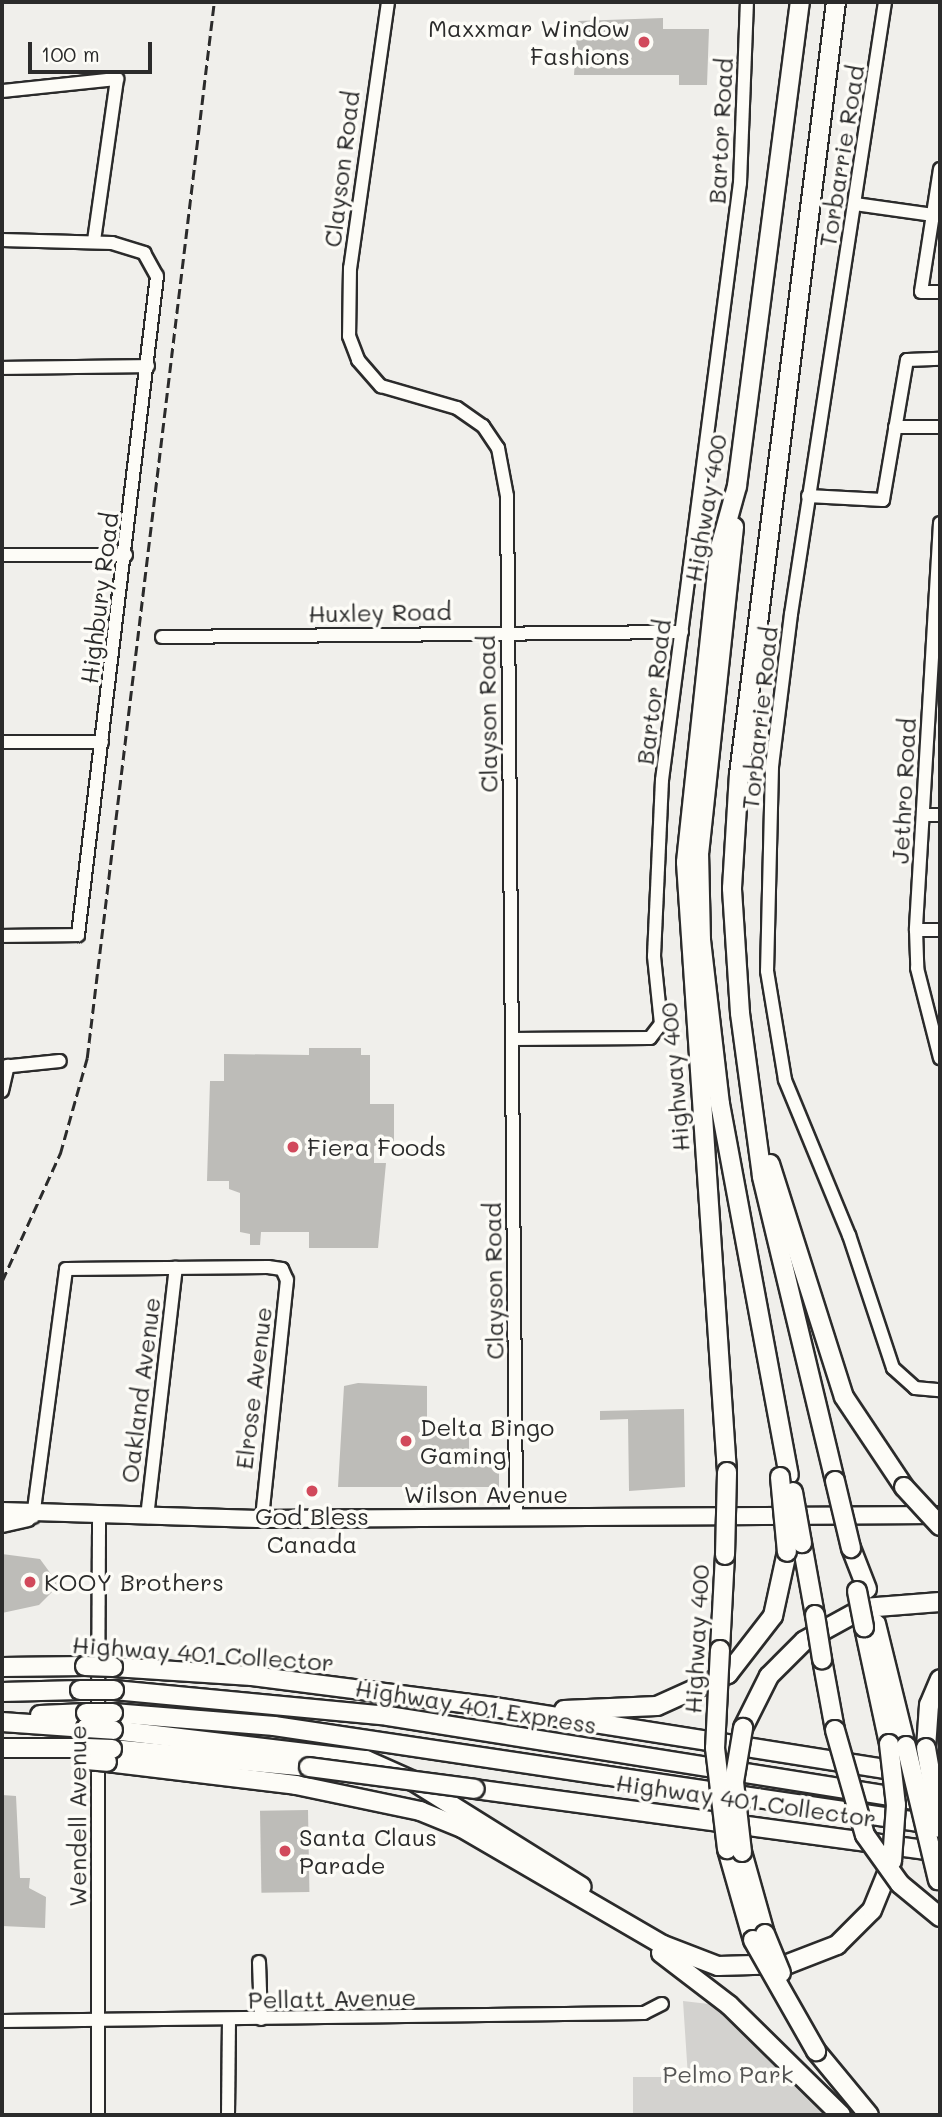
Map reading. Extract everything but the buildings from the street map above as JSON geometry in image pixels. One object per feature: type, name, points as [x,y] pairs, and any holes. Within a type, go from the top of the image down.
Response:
[{"type":"highway","name":"Highway 400","points":[[800,2],[737,486],[719,551],[686,862],[727,1472],[715,1748],[734,1850],[759,1937],[819,2050],[864,2109]]},
{"type":"highway","points":[[836,2],[738,775],[734,944],[754,1117],[775,1237],[862,1590],[897,1745],[939,1884]]},
{"type":"highway","points":[[737,486],[700,864],[711,1042],[785,1476],[794,1548],[815,1615],[835,1730],[869,1843],[900,1884],[940,1917]]},
{"type":"highway","points":[[754,1117],[844,1396],[904,1487],[940,1526]]},
{"type":"highway","points":[[494,1707],[637,1709],[710,1685],[762,1635],[781,1595],[794,1548]]},
{"type":"highway","points":[[734,1850],[734,1782],[743,1728],[777,1665],[823,1628],[884,1603],[940,1602]]},
{"type":"highway","name":"Highway 401 Collector","points":[[2,1667],[113,1667],[252,1676],[494,1707],[940,1779]]},
{"type":"highway","points":[[940,1679],[929,1705],[926,1748],[940,1827]]},
{"type":"highway","name":"Highway 401 Express","points":[[2,1692],[114,1690],[388,1716],[940,1804]]},
{"type":"highway","points":[[2,1716],[86,1721]]},
{"type":"highway","points":[[2,1722],[113,1721],[366,1760],[413,1781],[655,1930],[759,1968]]},
{"type":"highway","name":"Highway 401 Express","points":[[113,1721],[274,1726],[940,1827]]},
{"type":"highway","points":[[2,1748],[109,1756],[296,1785],[420,1811],[462,1828],[576,1896],[684,1955],[718,1966],[759,1968],[803,1961],[837,1945],[872,1910],[892,1861],[897,1745]]},
{"type":"highway","points":[[2,1755],[87,1754]]},
{"type":"highway","name":"Highway 401 Collector","points":[[109,1756],[309,1767],[940,1852]]},
{"type":"highway","points":[[879,1769],[940,1771]]},
{"type":"highway","points":[[576,1896],[709,1987],[841,2115]]},
{"type":"main road","name":"Wilson Avenue","points":[[2,1511],[33,1517],[262,1519],[940,1515]]},
{"type":"main road","name":"Wilson Avenue","points":[[2,1524],[33,1517]]},
{"type":"street","name":"Clayson Road","points":[[388,2],[350,268],[349,336],[377,383],[457,408],[482,426],[498,448],[507,496],[516,1517]]},
{"type":"street","name":"Bartor Road","points":[[512,1039],[650,1038],[661,1024],[654,964],[657,872],[682,632],[740,185],[747,2]]},
{"type":"street","name":"Torbarrie Road","points":[[885,2],[808,496],[772,767],[767,971],[785,1080],[849,1235],[893,1368],[915,1388],[940,1390]]},
{"type":"street","points":[[2,91],[117,79],[94,240],[2,240]]},
{"type":"street","points":[[940,169],[937,216],[921,292],[940,292]]},
{"type":"street","points":[[855,204],[937,216]]},
{"type":"street","name":"Highbury Road","points":[[2,936],[78,935],[148,366],[154,266],[137,250],[94,240]]},
{"type":"street","points":[[808,496],[883,500],[907,360],[940,359]]},
{"type":"street","points":[[2,368],[148,366]]},
{"type":"street","points":[[895,427],[940,426]]},
{"type":"street","name":"Jethro Road","points":[[939,1050],[917,968],[916,930],[923,815],[935,701],[940,523]]},
{"type":"street","points":[[2,555],[126,555]]},
{"type":"street","name":"Huxley Road","points":[[162,637],[508,630],[682,632]]},
{"type":"street","points":[[2,742],[102,742]]},
{"type":"street","points":[[923,815],[940,815]]},
{"type":"street","points":[[916,930],[940,930]]},
{"type":"street","points":[[2,1091],[5,1066],[60,1061]]},
{"type":"street","name":"Elrose Avenue","points":[[176,1268],[276,1267],[287,1280],[262,1519]]},
{"type":"street","points":[[33,1517],[65,1269],[176,1268]]},
{"type":"street","name":"Oakland Avenue","points":[[147,1517],[176,1268]]},
{"type":"street","name":"Wendell Avenue","points":[[98,2115],[99,1517]]},
{"type":"street","points":[[260,1962],[261,2019]]},
{"type":"street","name":"Pellatt Avenue","points":[[2,2021],[229,2022],[261,2019],[644,2013],[662,2004]]},
{"type":"street","points":[[228,2115],[229,2022]]},
{"type":"green space","name":"Pelmo Park","points":[[683,2001],[717,2005],[830,2115],[633,2115],[633,2077],[688,2077]]},
{"type":"railway","points":[[2,1281],[60,1154],[87,1058],[214,2]]},
{"type":"place","name":"Maxxmar Window Fashions","points":[[644,42]]},
{"type":"place","name":"Fiera Foods","points":[[293,1147]]},
{"type":"place","name":"Delta Bingo Gaming","points":[[406,1441]]},
{"type":"place","name":"God Bless Canada","points":[[312,1491]]},
{"type":"place","name":"KOOY Brothers","points":[[30,1582]]},
{"type":"place","name":"Santa Claus Parade","points":[[285,1851]]}]
